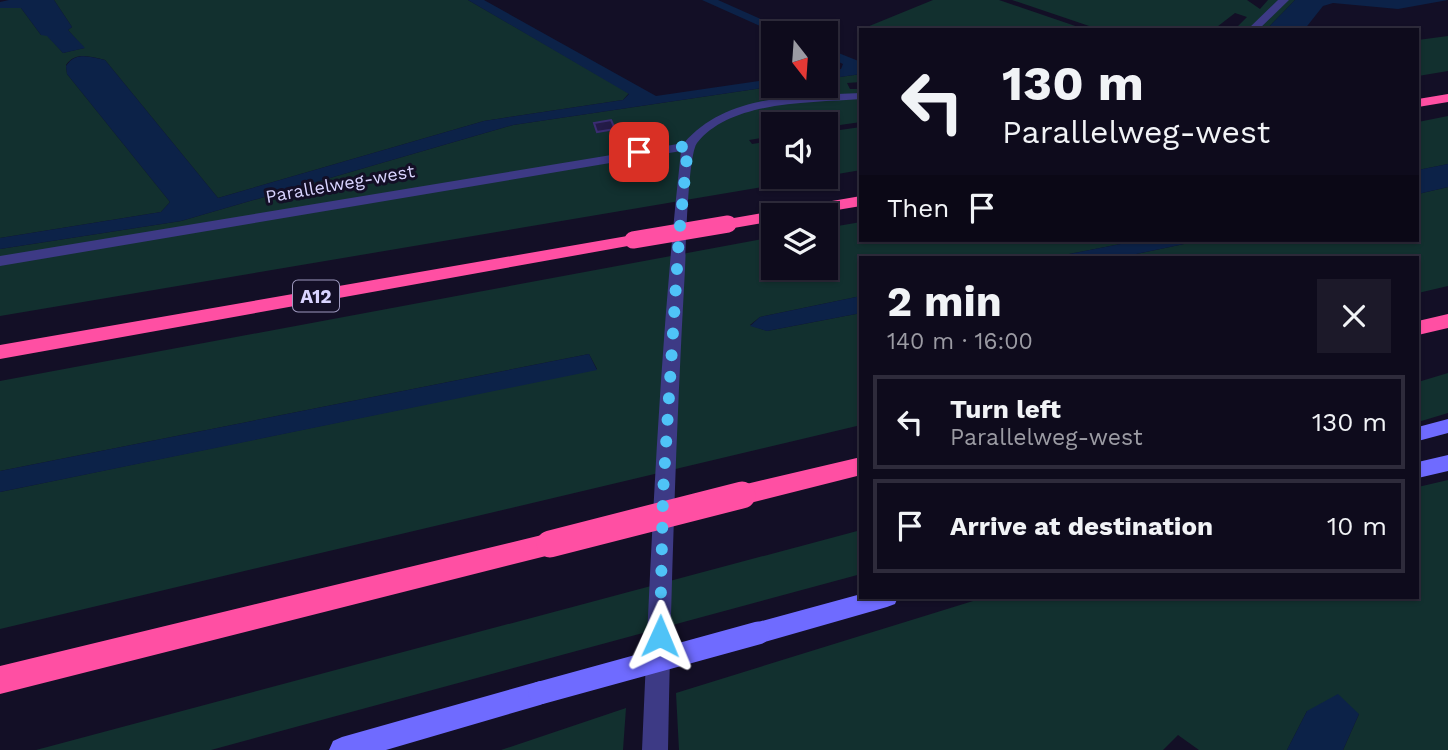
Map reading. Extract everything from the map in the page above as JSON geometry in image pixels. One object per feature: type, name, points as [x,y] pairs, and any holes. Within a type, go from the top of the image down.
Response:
[{"type":"highway","points":[[1419,103],[1448,98]]},
{"type":"highway","points":[[838,205],[859,201]]},
{"type":"highway","name":"A12","points":[[0,352],[761,218]]},
{"type":"highway","points":[[1419,328],[1448,321]]},
{"type":"highway","points":[[0,680],[859,466]]},
{"type":"main road","points":[[1419,434],[1448,426]]},
{"type":"main road","points":[[1419,470],[1448,463]]},
{"type":"main road","points":[[342,750],[880,599]]},
{"type":"street","points":[[1254,28],[1284,0]]},
{"type":"street","points":[[655,750],[663,493],[679,236],[688,146],[699,132],[722,117],[779,101],[859,96]]},
{"type":"street","name":"Parallelweg-west","points":[[0,261],[688,146]]},
{"type":"green space","points":[[54,0],[468,0],[629,93],[623,100],[484,121],[218,198],[105,60],[79,56],[66,65],[67,74],[170,202],[161,212],[0,238],[0,8],[21,8],[41,35],[47,35],[63,53],[84,48],[68,30],[72,27]]},
{"type":"green space","points":[[933,0],[999,0],[1081,28],[864,28]]},
{"type":"green space","points":[[1012,0],[1247,0],[1260,9],[1268,0],[1295,0],[1268,28],[1236,28],[1247,17],[1235,13],[1216,28],[1095,28]]},
{"type":"green space","points":[[1448,36],[1448,71],[1419,76],[1419,40]]},
{"type":"green space","points":[[859,74],[859,82],[847,83],[850,89],[859,89],[859,122],[838,125],[838,112],[761,112],[761,138],[749,140],[752,144],[761,143],[761,187],[0,316],[0,249],[181,221],[513,125],[761,88],[761,98],[838,98],[838,77]]},
{"type":"green space","points":[[1448,116],[1448,164],[1419,170],[1419,122]]},
{"type":"green space","points":[[859,127],[859,170],[838,174],[838,130]]},
{"type":"green space","points":[[1448,187],[1448,286],[1419,293],[1419,256],[1127,256],[1193,242],[1419,242],[1419,194]]},
{"type":"green space","points":[[859,222],[859,242],[1131,242],[1059,256],[859,256],[859,296],[760,317],[750,325],[767,331],[859,313],[859,425],[0,629],[0,492],[597,369],[589,354],[0,471],[0,381],[761,239],[761,280],[838,280],[838,226]]},
{"type":"green space","points":[[1448,373],[1448,413],[1419,422],[1419,382]]},
{"type":"green space","points":[[1448,480],[1448,750],[1343,750],[1359,714],[1307,711],[1287,750],[1199,750],[1178,735],[1163,750],[679,750],[676,693],[980,599],[1419,599],[1419,487]]},
{"type":"green space","points":[[859,531],[859,575],[211,750],[36,750]]},
{"type":"green space","points":[[626,708],[623,750],[501,750]]},
{"type":"water","points":[[54,0],[72,27],[68,30],[85,48],[63,53],[47,36],[41,35],[21,8],[0,8],[0,2]]},
{"type":"water","points":[[468,0],[484,0],[656,96],[761,81],[761,88],[513,125],[181,221],[0,249],[0,238],[161,212],[170,202],[67,74],[66,66],[74,58],[105,60],[218,198],[484,121],[623,100],[629,94]]},
{"type":"water","points":[[702,0],[718,0],[765,21],[761,21],[761,26]]},
{"type":"water","points":[[1295,0],[1448,0],[1398,9],[1333,3],[1323,6],[1306,28],[1268,28]]},
{"type":"water","points":[[838,53],[859,61],[859,74],[838,77],[838,69],[843,64],[838,62]]},
{"type":"water","points":[[1448,164],[1448,187],[1419,194],[1419,170]]},
{"type":"water","points":[[1131,242],[1193,242],[1127,256],[1059,256]]},
{"type":"water","points":[[859,296],[859,313],[767,331],[750,326],[760,317]]},
{"type":"water","points":[[589,354],[597,370],[0,492],[0,471]]},
{"type":"water","points":[[1338,694],[1359,714],[1343,750],[1287,750],[1307,711]]},
{"type":"building","points":[[611,120],[615,129],[597,132],[594,123]]},
{"type":"route","points":[[639,152],[688,146],[684,163],[663,493],[660,636]]}]
